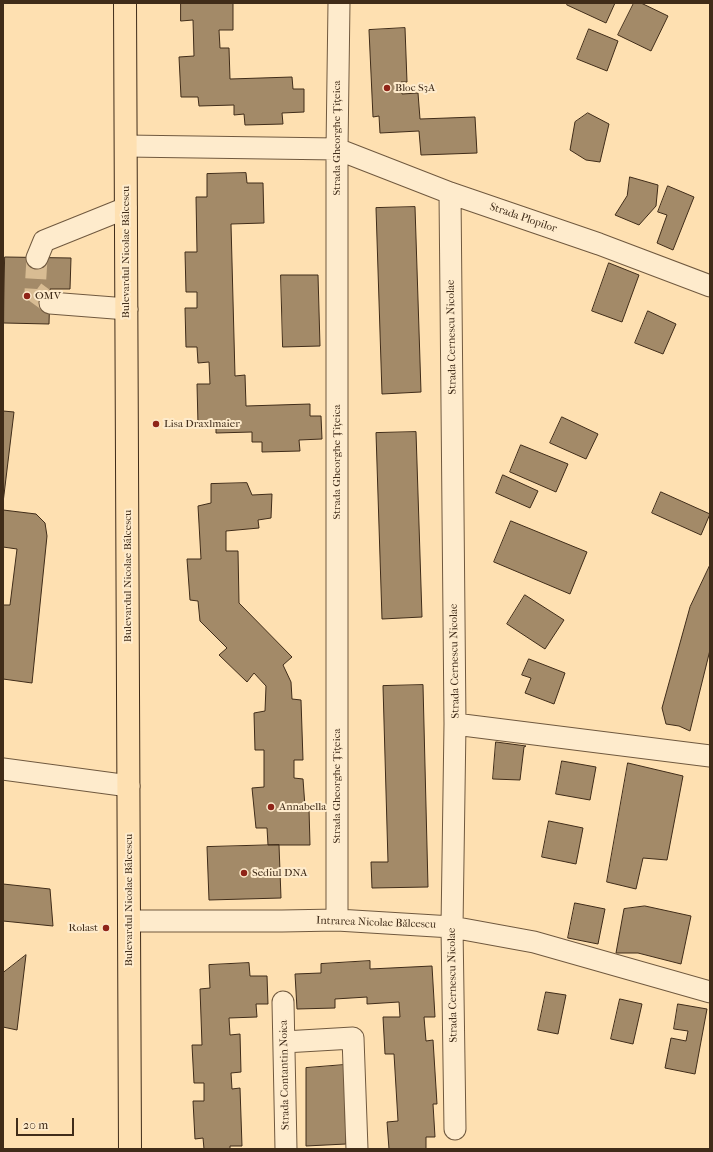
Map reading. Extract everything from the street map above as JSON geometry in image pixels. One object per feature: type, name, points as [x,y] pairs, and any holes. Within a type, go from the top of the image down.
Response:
[{"type":"main road","name":"Bulevardul Nicolae Bălcescu","points":[[125,3],[130,1149]]},
{"type":"street","name":"Strada Gheorghe Țițeica","points":[[337,920],[337,149],[339,3]]},
{"type":"street","points":[[126,146],[337,149]]},
{"type":"street","name":"Strada Plopilor","points":[[337,149],[450,193],[599,244],[710,286]]},
{"type":"street","name":"Strada Cernescu Nicolae","points":[[450,193],[455,724],[452,927],[454,1129]]},
{"type":"street","points":[[37,258],[44,242],[126,208]]},
{"type":"street","points":[[50,303],[127,309]]},
{"type":"street","points":[[455,724],[710,756]]},
{"type":"street","points":[[3,769],[129,786]]},
{"type":"street","name":"Intrarea Nicolae Bălcescu","points":[[129,921],[214,922],[337,920],[452,927],[534,942],[710,992]]},
{"type":"street","name":"Strada Contantin Noica","points":[[283,1002],[286,1149]]},
{"type":"street","points":[[284,1042],[353,1038],[357,1149]]},
{"type":"building","points":[[181,3],[233,3],[233,30],[219,30],[220,48],[229,48],[230,79],[292,77],[293,89],[304,89],[304,112],[282,113],[283,124],[245,125],[244,114],[234,115],[234,105],[199,106],[198,97],[181,97],[179,57],[194,56],[193,20],[181,21]]},
{"type":"building","points":[[568,3],[615,3],[606,23],[567,5]]},
{"type":"building","points":[[634,3],[641,3],[668,16],[651,51],[618,35]]},
{"type":"building","name":"Bloc S3A","points":[[405,28],[407,82],[401,82],[402,94],[418,93],[420,119],[475,117],[477,153],[421,155],[419,131],[380,133],[379,116],[373,117],[369,30]]},
{"type":"building","points":[[589,29],[618,41],[607,71],[577,59]]},
{"type":"building","points":[[588,113],[609,124],[600,162],[586,160],[570,150],[575,122]]},
{"type":"building","points":[[246,173],[247,183],[263,183],[264,223],[231,224],[235,376],[245,375],[246,406],[310,404],[310,416],[321,416],[322,439],[299,440],[300,451],[262,452],[262,442],[252,442],[252,432],[216,433],[216,424],[198,424],[197,384],[210,384],[209,362],[198,363],[197,347],[186,347],[185,308],[197,308],[197,292],[186,292],[185,252],[197,252],[196,197],[207,197],[207,174]]},
{"type":"building","points":[[630,177],[658,185],[656,206],[639,225],[615,215],[627,196]]},
{"type":"building","points":[[668,186],[694,197],[673,250],[657,243],[667,215],[658,212]]},
{"type":"building","points":[[415,207],[421,392],[382,394],[376,208]]},
{"type":"building","name":"OMV","points":[[5,257],[71,258],[70,289],[50,289],[49,324],[4,323]]},
{"type":"building","points":[[609,263],[639,275],[622,322],[592,311]]},
{"type":"building","points":[[281,275],[318,275],[320,346],[283,347]]},
{"type":"building","points":[[648,311],[676,324],[663,354],[635,343]]},
{"type":"building","points":[[3,411],[14,412],[3,503]]},
{"type":"building","points":[[562,417],[598,434],[586,459],[550,443]]},
{"type":"building","points":[[416,432],[422,617],[382,619],[376,433]]},
{"type":"building","points":[[521,445],[568,464],[556,492],[510,472]]},
{"type":"building","points":[[503,475],[538,491],[530,508],[496,493]]},
{"type":"building","points":[[247,483],[252,495],[272,494],[271,518],[258,520],[259,528],[226,531],[226,551],[238,551],[239,603],[292,657],[283,665],[291,682],[292,699],[301,700],[303,760],[294,760],[294,778],[303,779],[305,807],[309,809],[310,845],[268,845],[267,828],[256,828],[252,788],[264,787],[264,750],[255,750],[254,713],[265,711],[266,686],[254,673],[247,682],[219,655],[227,648],[200,621],[198,601],[190,600],[187,559],[201,559],[198,506],[211,503],[211,484]]},
{"type":"building","points":[[661,492],[710,514],[701,535],[652,513]]},
{"type":"building","points":[[3,510],[36,514],[45,523],[47,536],[32,683],[3,679],[3,605],[10,605],[17,549],[3,547]]},
{"type":"building","points":[[511,521],[587,552],[570,594],[494,562]]},
{"type":"building","points":[[710,565],[710,650],[690,731],[679,726],[666,724],[662,708],[690,607]]},
{"type":"building","points":[[525,595],[564,620],[545,649],[507,624]]},
{"type":"building","points":[[529,659],[565,673],[554,704],[525,693],[531,678],[522,675]]},
{"type":"building","points":[[423,685],[428,887],[372,888],[371,862],[388,862],[383,686]]},
{"type":"building","points":[[496,742],[526,746],[524,747],[520,780],[493,779]]},
{"type":"building","points":[[562,761],[596,767],[590,800],[556,794]]},
{"type":"building","points":[[628,763],[683,776],[667,860],[643,858],[636,889],[607,882]]},
{"type":"building","points":[[549,821],[583,828],[576,864],[542,857]]},
{"type":"building","name":"Sediul DNA","points":[[279,845],[281,898],[209,900],[207,847]]},
{"type":"building","points":[[3,884],[50,889],[53,926],[3,921]]},
{"type":"building","points":[[575,903],[605,909],[598,944],[568,938]]},
{"type":"building","points":[[645,906],[691,916],[681,964],[638,953],[616,953],[624,909]]},
{"type":"building","points":[[26,955],[17,1030],[3,1027],[3,973]]},
{"type":"building","points":[[370,961],[370,969],[432,966],[435,1017],[424,1017],[426,1041],[433,1040],[437,1104],[433,1104],[435,1137],[426,1137],[426,1149],[389,1149],[387,1122],[398,1121],[394,1054],[385,1054],[383,1017],[400,1017],[399,1002],[367,1004],[367,997],[335,999],[335,1008],[297,1009],[295,974],[321,973],[321,964]]},
{"type":"building","points":[[249,963],[250,976],[267,976],[268,1004],[256,1004],[257,1017],[229,1018],[230,1035],[240,1034],[241,1072],[231,1073],[232,1089],[240,1088],[242,1146],[230,1146],[230,1149],[204,1149],[203,1138],[195,1139],[193,1101],[204,1101],[204,1083],[194,1083],[192,1045],[202,1045],[200,989],[210,988],[209,965]]},
{"type":"building","points":[[546,992],[566,995],[558,1034],[538,1030]]},
{"type":"building","points":[[620,999],[642,1004],[633,1044],[611,1039]]},
{"type":"building","points":[[678,1004],[707,1009],[695,1074],[665,1068],[671,1038],[686,1041],[688,1031],[674,1029]]},
{"type":"building","points":[[344,1065],[346,1144],[306,1146],[306,1068]]},
{"type":"tunnel","points":[[37,258],[35,292],[50,303]]},
{"type":"place","name":"Bloc S3A","points":[[387,88]]},
{"type":"place","name":"OMV","points":[[27,296]]},
{"type":"place","name":"Lisa Draxlmaier","points":[[156,424]]},
{"type":"place","name":"Annabella","points":[[271,807]]},
{"type":"place","name":"Sediul DNA","points":[[244,873]]},
{"type":"place","name":"Rolast","points":[[106,928]]}]
